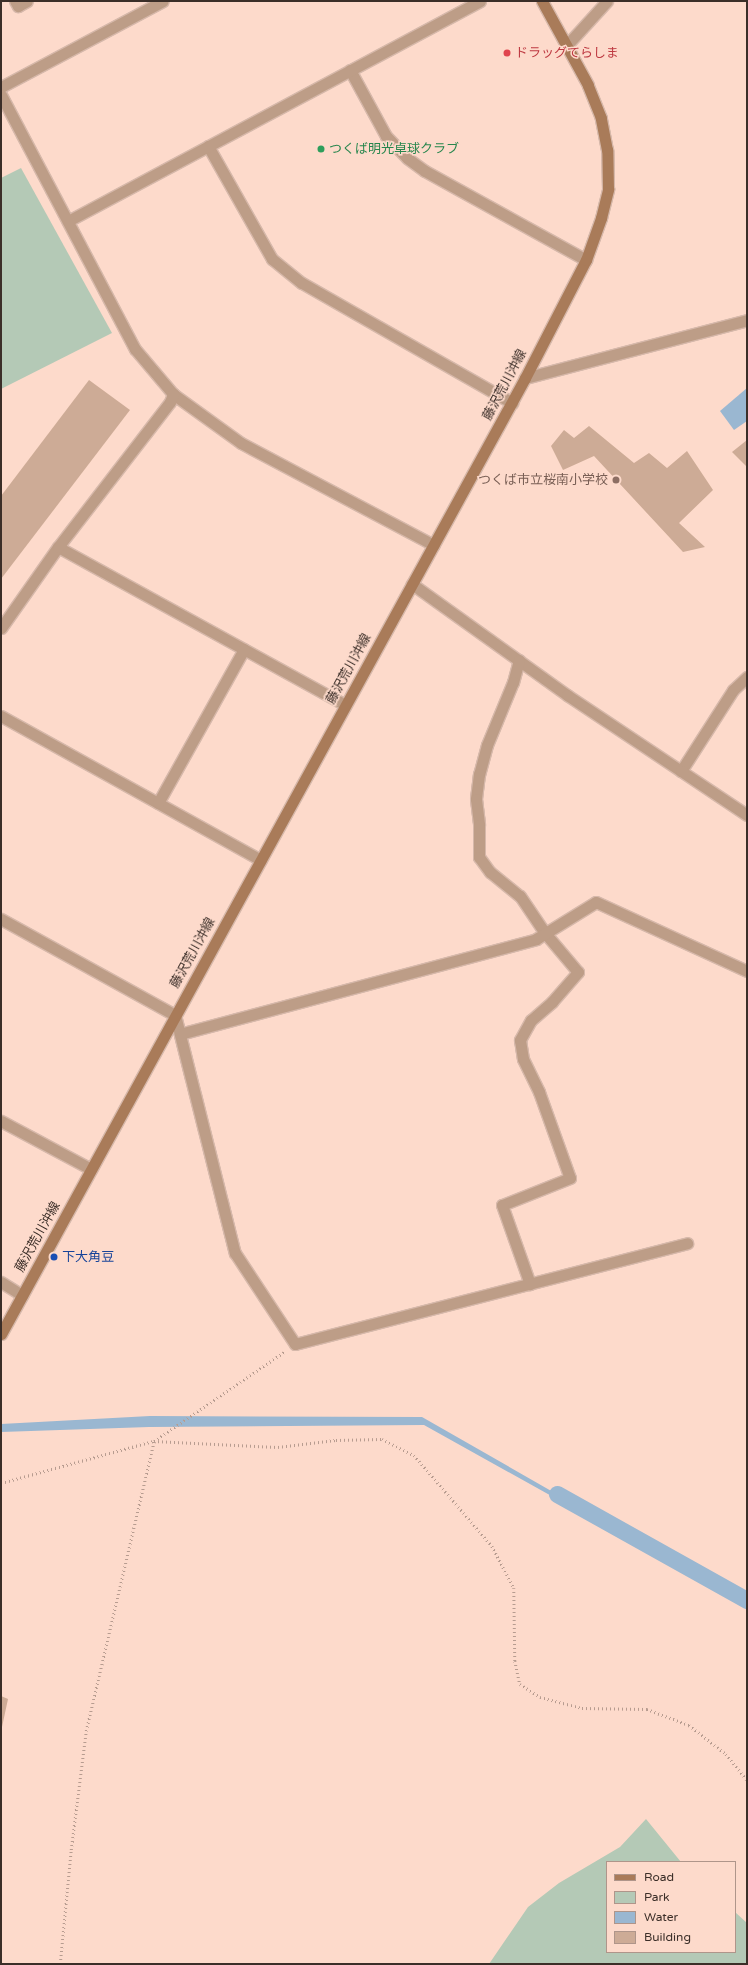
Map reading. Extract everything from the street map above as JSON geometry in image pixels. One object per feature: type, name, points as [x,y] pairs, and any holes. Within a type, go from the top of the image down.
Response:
[{"type":"main road","name":"藤沢荒川沖線","points":[[1,1334],[512,403],[586,260],[601,218],[608,189],[606,150],[601,118],[588,85],[542,1]]},
{"type":"street","points":[[15,1],[18,6],[27,1]]},
{"type":"street","points":[[1,87],[163,1]]},
{"type":"street","points":[[68,221],[480,1]]},
{"type":"street","points":[[567,45],[607,1]]},
{"type":"street","points":[[350,70],[386,136],[408,158],[425,171],[586,260]]},
{"type":"street","points":[[1,95],[134,348],[174,394],[241,443],[434,545]]},
{"type":"street","points":[[208,146],[272,260],[302,284],[512,403]]},
{"type":"street","points":[[525,378],[747,320]]},
{"type":"street","points":[[1,628],[58,547],[170,402],[174,394]]},
{"type":"street","points":[[58,547],[345,705]]},
{"type":"street","points":[[412,584],[518,660],[747,815]]},
{"type":"street","points":[[158,803],[244,649]]},
{"type":"street","points":[[518,660],[513,682],[487,745],[478,774],[476,799],[479,825],[479,857],[490,872],[520,896],[545,933],[578,972],[552,1002],[531,1020],[520,1040],[523,1059],[539,1092],[570,1178],[502,1205],[530,1284]]},
{"type":"street","points":[[681,770],[733,690],[747,677]]},
{"type":"street","points":[[1,716],[261,860]]},
{"type":"street","points":[[180,1034],[536,939],[596,902],[747,971]]},
{"type":"street","points":[[1,919],[175,1015],[235,1253],[295,1344],[687,1243]]},
{"type":"street","points":[[1,1121],[91,1169]]},
{"type":"street","points":[[1,1282],[22,1295]]},
{"type":"path","points":[[60,1964],[71,1850],[86,1731],[154,1441],[295,1344]]},
{"type":"path","points":[[1,1483],[154,1441],[278,1447],[336,1440],[382,1439],[414,1455],[492,1546],[514,1588],[515,1661],[520,1684],[540,1697],[582,1708],[647,1709],[689,1725],[726,1754],[747,1780]]},
{"type":"green space","points":[[21,168],[112,333],[1,389],[1,178]]},
{"type":"green space","points":[[646,1819],[680,1861],[606,1861],[606,1953],[736,1953],[736,1913],[747,1923],[747,1964],[489,1964],[528,1907],[559,1883],[620,1847]]},
{"type":"water","points":[[747,388],[747,421],[734,430],[720,411]]},
{"type":"water","points":[[150,1416],[422,1417],[747,1603],[747,1605],[424,1425],[149,1427],[1,1432],[1,1424]]},
{"type":"building","points":[[89,380],[130,410],[1,579],[1,496]]},
{"type":"building","points":[[589,426],[634,463],[649,453],[667,468],[687,451],[713,490],[679,523],[705,547],[683,552],[594,456],[563,470],[551,446],[564,430],[574,438]]},
{"type":"building","points":[[747,440],[747,467],[732,452]]},
{"type":"building","points":[[1,1696],[8,1699],[2,1727],[1,1727]]},
{"type":"waterway","points":[[557,1494],[747,1600]]},
{"type":"place","name":"ドラッグてらしま","points":[[507,53]]},
{"type":"place","name":"つくば明光卓球クラブ","points":[[321,149]]},
{"type":"place","name":"つくば市立桜南小学校","points":[[616,480]]},
{"type":"place","name":"下大角豆","points":[[54,1257]]}]
